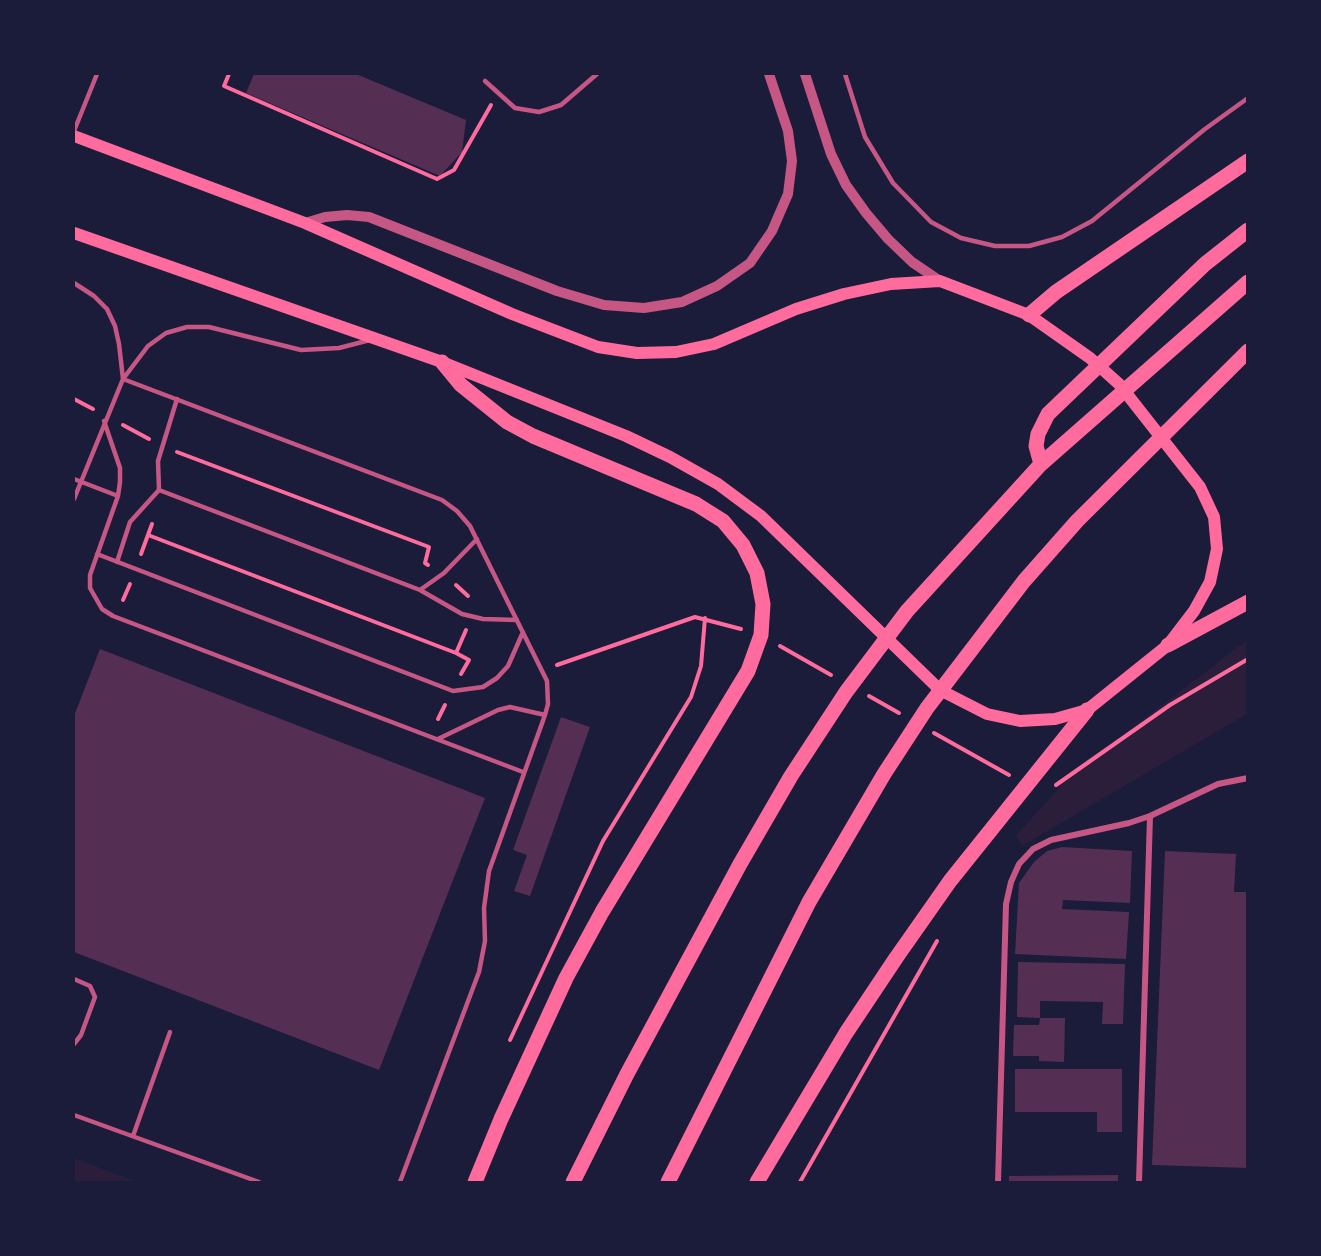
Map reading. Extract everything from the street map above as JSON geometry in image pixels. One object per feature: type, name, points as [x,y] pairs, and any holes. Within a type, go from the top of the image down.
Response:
[{"type":"main road","points":[[74,136],[304,223],[512,314],[598,347],[637,353],[676,352],[714,344],[796,309],[844,294],[891,284],[940,281],[1029,315],[1090,358],[1119,384],[1200,486],[1214,517],[1217,549],[1210,582],[1194,611],[1168,645]]},
{"type":"main road","points":[[1029,315],[1056,292],[1248,161]]},
{"type":"main road","points":[[1041,464],[1036,446],[1038,434],[1048,414],[1205,264],[1248,230]]},
{"type":"main road","points":[[74,233],[442,362],[626,436],[718,484],[761,516],[795,546],[940,690],[987,714],[1020,721],[1054,719],[1087,710]]},
{"type":"main road","points":[[573,1182],[632,1064],[740,864],[791,777],[846,692],[894,629],[954,558],[1041,464],[1248,282]]},
{"type":"main road","points":[[668,1182],[809,902],[884,774],[974,643],[1024,580],[1077,521],[1219,377],[1246,353]]},
{"type":"main road","points":[[442,362],[461,385],[507,422],[533,436],[696,504],[723,521],[743,545],[757,573],[763,604],[761,635],[748,671],[602,912],[566,978],[501,1119],[475,1182]]},
{"type":"main road","points":[[757,1182],[846,1033],[896,958],[950,881],[1087,710],[1168,645],[1248,602]]},
{"type":"street","points":[[304,223],[347,215],[369,218],[557,291],[604,305],[644,308],[682,302],[717,286],[750,262],[772,231],[788,194],[792,161],[788,131],[769,74]]},
{"type":"street","points":[[805,74],[831,154],[846,184],[888,239],[912,262],[940,281]]},
{"type":"street","points":[[998,1182],[1006,904],[1011,882],[1019,864],[1033,849],[1051,840],[1150,816],[1218,784],[1248,778]]},
{"type":"street","points":[[1139,1182],[1150,816]]},
{"type":"lane","points":[[74,130],[97,74]]},
{"type":"lane","points":[[484,81],[515,108],[527,112],[550,110],[597,74]]},
{"type":"lane","points":[[845,74],[865,137],[893,183],[931,222],[961,238],[994,246],[1029,246],[1062,237],[1092,221],[1205,129],[1248,98]]},
{"type":"lane","points":[[74,283],[94,296],[107,309],[115,326],[123,380]]},
{"type":"lane","points":[[74,499],[104,421],[123,380],[148,346],[166,333],[187,327],[209,327],[301,350],[339,348],[376,338]]},
{"type":"lane","points":[[123,380],[433,495],[457,511],[477,539],[542,670],[548,692],[545,715],[489,872],[484,908],[485,941],[479,972],[400,1182]]},
{"type":"lane","points":[[117,562],[130,522],[159,490],[158,461],[177,399]]},
{"type":"lane","points":[[104,421],[120,468],[118,496],[90,575],[90,588],[102,609],[113,616],[523,772]]},
{"type":"lane","points":[[74,479],[118,496]]},
{"type":"lane","points":[[159,490],[420,590],[472,617],[517,620]]},
{"type":"lane","points":[[420,590],[444,573],[477,539]]},
{"type":"lane","points":[[97,554],[453,691],[483,687],[497,678],[508,666],[523,632]]},
{"type":"lane","points":[[438,739],[498,710],[510,708],[545,715]]},
{"type":"lane","points":[[74,979],[90,986],[95,997],[81,1035],[74,1044]]},
{"type":"lane","points":[[133,1136],[170,1032]]},
{"type":"lane","points":[[74,1115],[260,1182]]},
{"type":"path","points":[[229,74],[224,86],[437,178],[454,170],[498,93]]},
{"type":"path","points":[[148,535],[456,653]]},
{"type":"path","points":[[542,670],[695,617],[761,635],[833,676]]},
{"type":"path","points":[[510,1041],[603,841],[691,697],[701,666],[705,618]]},
{"type":"path","points":[[864,693],[904,716]]},
{"type":"path","points":[[925,728],[1028,786]]},
{"type":"shaded area","points":[[1247,640],[1247,714],[1022,846],[1016,835],[1072,774]]},
{"type":"shaded area","points":[[74,1158],[137,1182],[74,1182]]},
{"type":"building","points":[[254,74],[356,74],[466,120],[462,152],[440,176],[246,93]]},
{"type":"building","points":[[100,649],[485,798],[379,1070],[74,952],[74,716]]},
{"type":"building","points":[[561,717],[590,727],[530,896],[514,891],[527,855],[513,850]]},
{"type":"building","points":[[1062,847],[1132,851],[1130,903],[1063,900],[1062,909],[1129,912],[1126,959],[1015,954],[1019,883],[1034,862],[1047,851]]},
{"type":"building","points":[[1165,851],[1236,854],[1234,892],[1248,892],[1248,1168],[1152,1165]]},
{"type":"building","points":[[1018,962],[1125,964],[1123,1024],[1102,1024],[1103,1002],[1040,1001],[1040,1018],[1017,1017]]},
{"type":"building","points":[[1040,1018],[1065,1018],[1064,1062],[1039,1061],[1039,1056],[1013,1056],[1014,1025],[1039,1025]]},
{"type":"building","points":[[1015,1069],[1122,1069],[1122,1132],[1097,1132],[1097,1112],[1015,1112]]},
{"type":"building","points":[[1118,1175],[1118,1182],[1009,1182],[1009,1176]]}]
